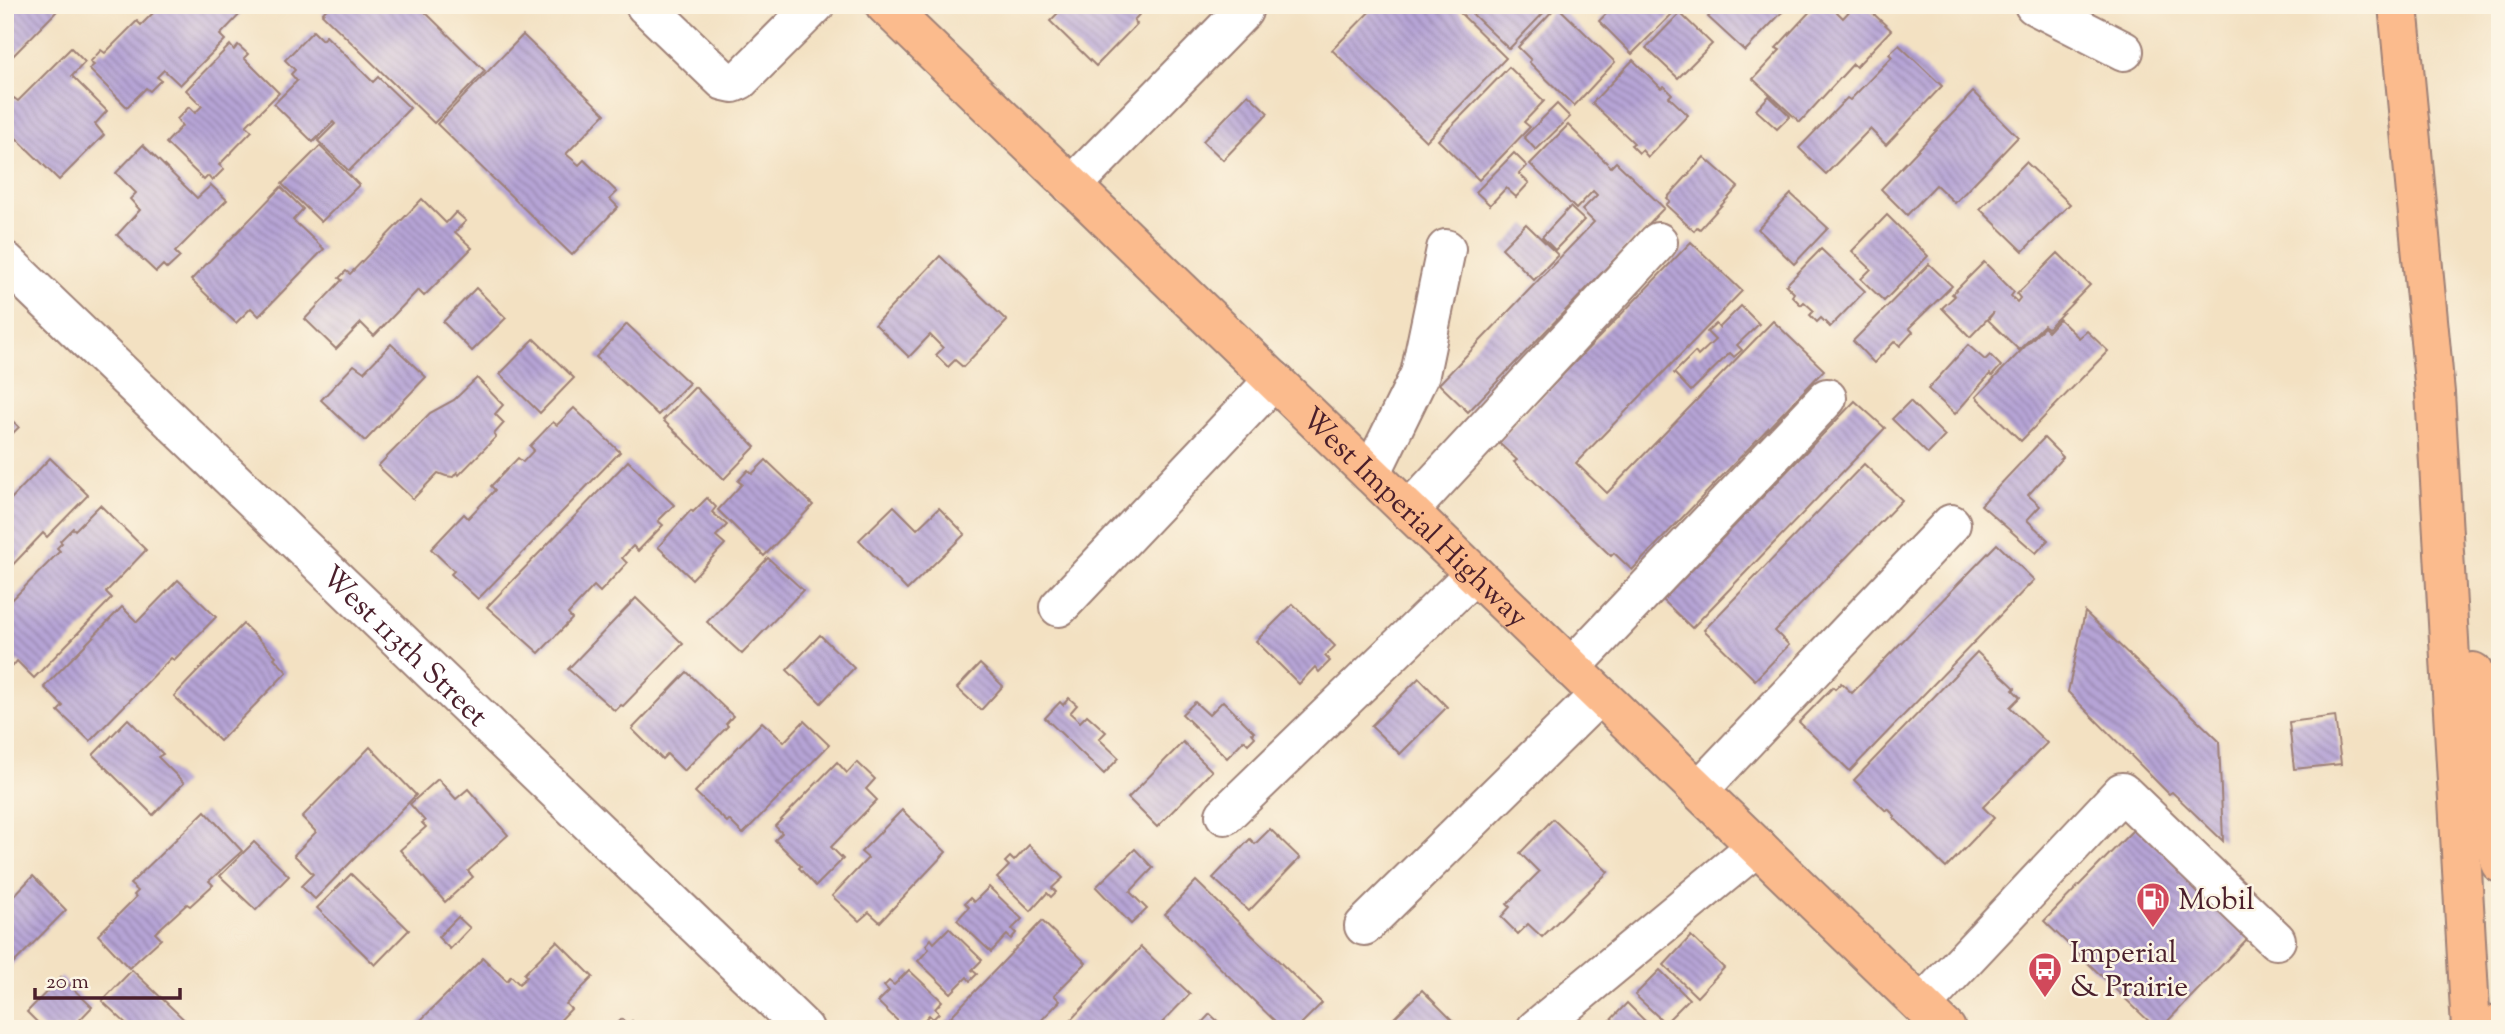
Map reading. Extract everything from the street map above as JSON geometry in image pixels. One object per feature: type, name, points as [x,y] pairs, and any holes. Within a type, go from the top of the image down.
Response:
[{"type":"main road","name":"West Imperial Highway","points":[[886,5],[1934,1017]]},
{"type":"main road","points":[[2398,5],[2435,393],[2471,1029]]},
{"type":"main road","points":[[2435,393],[2500,863]]},
{"type":"main road","points":[[2495,1029],[2500,1023]]},
{"type":"street","points":[[645,5],[724,81],[733,83],[740,80],[815,5]]},
{"type":"street","points":[[2034,5],[2124,51]]},
{"type":"street","points":[[1072,186],[1242,11]]},
{"type":"street","points":[[1409,511],[1658,242]]},
{"type":"street","points":[[1371,474],[1420,374],[1446,249]]},
{"type":"street","name":"West 113th Street","points":[[5,261],[803,1029]]},
{"type":"street","points":[[1059,607],[1274,380]]},
{"type":"street","points":[[1572,668],[1828,398]]},
{"type":"street","points":[[1699,790],[1951,524]]},
{"type":"street","points":[[1226,815],[1474,574]]},
{"type":"street","points":[[1364,926],[1600,695]]},
{"type":"street","points":[[1934,1017],[2122,792],[2276,940]]},
{"type":"street","points":[[1536,1029],[1758,846]]},
{"type":"building","points":[[5,5],[54,5],[58,10],[5,64]]},
{"type":"building","points":[[161,5],[244,5],[246,8],[220,35],[225,40],[180,85],[164,70],[157,77],[161,80],[150,91],[146,88],[127,107],[89,69],[94,65],[90,62],[101,50],[105,53],[137,21],[141,25]]},
{"type":"building","points":[[330,5],[418,5],[485,71],[434,123],[322,14]]},
{"type":"building","points":[[1066,5],[1148,5],[1134,20],[1137,24],[1096,66],[1050,21]]},
{"type":"building","points":[[1376,5],[1452,5],[1506,58],[1426,141],[1332,50]]},
{"type":"building","points":[[1463,5],[1551,5],[1509,49]]},
{"type":"building","points":[[1615,5],[1681,5],[1632,54],[1599,21]]},
{"type":"building","points":[[1719,5],[1789,5],[1745,51],[1708,17]]},
{"type":"building","points":[[1816,5],[1830,5],[1843,18],[1855,5],[1864,5],[1891,30],[1856,67],[1853,64],[1800,122],[1753,79],[1780,50],[1776,48]]},
{"type":"building","points":[[1557,6],[1615,62],[1574,106],[1529,62],[1531,60],[1518,47]]},
{"type":"building","points":[[1680,13],[1712,44],[1678,78],[1646,48]]},
{"type":"building","points":[[313,31],[322,40],[326,36],[373,82],[378,77],[410,108],[349,171],[318,141],[335,124],[333,122],[313,142],[274,104],[297,81],[291,74],[295,70],[285,60]]},
{"type":"building","points":[[523,35],[605,114],[566,154],[579,165],[584,160],[617,192],[610,199],[618,207],[572,255],[437,124]]},
{"type":"building","points":[[230,45],[234,50],[238,45],[248,54],[244,58],[279,93],[246,126],[252,131],[219,165],[224,169],[212,181],[208,176],[204,180],[166,143],[182,126],[177,119],[189,107],[195,113],[202,106],[186,90]]},
{"type":"building","points":[[1899,45],[1942,86],[1886,145],[1870,129],[1826,174],[1799,148],[1847,98],[1850,100],[1892,57],[1889,54]]},
{"type":"building","points":[[71,48],[85,62],[72,76],[107,111],[95,124],[104,135],[59,180],[5,127],[5,107],[14,98],[18,101]]},
{"type":"building","points":[[1633,60],[1661,88],[1664,86],[1672,94],[1669,97],[1688,115],[1648,157],[1642,150],[1639,153],[1631,145],[1634,143],[1592,103]]},
{"type":"building","points":[[1509,67],[1544,101],[1524,122],[1530,127],[1479,180],[1438,140]]},
{"type":"building","points":[[1973,92],[2018,137],[1955,203],[1936,185],[1907,215],[1881,189]]},
{"type":"building","points":[[1248,94],[1268,113],[1223,160],[1203,141]]},
{"type":"building","points":[[1769,96],[1790,116],[1777,129],[1756,110]]},
{"type":"building","points":[[1557,104],[1570,117],[1536,150],[1524,137]]},
{"type":"building","points":[[1568,125],[1611,167],[1616,162],[1664,208],[1468,412],[1439,384],[1594,222],[1582,210],[1597,195],[1593,191],[1576,209],[1530,164]]},
{"type":"building","points":[[143,145],[197,198],[211,185],[227,200],[175,252],[180,257],[167,269],[163,265],[156,272],[117,235],[140,210],[130,199],[136,193],[116,173]]},
{"type":"building","points":[[320,146],[359,185],[321,222],[282,184]]},
{"type":"building","points":[[1514,153],[1527,166],[1519,174],[1529,183],[1516,197],[1506,188],[1490,205],[1476,192]]},
{"type":"building","points":[[1704,157],[1738,187],[1700,229],[1697,227],[1694,231],[1666,205],[1670,201],[1667,198]]},
{"type":"building","points":[[2026,162],[2070,204],[2023,251],[1980,209]]},
{"type":"building","points":[[281,187],[303,209],[293,220],[324,249],[259,316],[251,308],[236,323],[191,280]]},
{"type":"building","points":[[1791,194],[1828,228],[1794,264],[1758,229]]},
{"type":"building","points":[[422,199],[446,223],[456,212],[466,221],[455,232],[472,248],[424,296],[418,290],[374,336],[361,323],[336,349],[305,319],[342,280],[339,278],[346,271],[350,274]]},
{"type":"building","points":[[1570,207],[1584,220],[1555,250],[1542,237]]},
{"type":"building","points":[[1887,215],[1928,256],[1884,301],[1861,279],[1871,269],[1852,251]]},
{"type":"building","points":[[1526,224],[1558,255],[1534,280],[1502,248]]},
{"type":"building","points":[[1691,242],[1742,291],[1576,463],[1607,493],[1773,321],[1824,370],[1632,570],[1614,553],[1611,556],[1514,462],[1517,460],[1498,442]]},
{"type":"building","points":[[1821,249],[1865,291],[1830,327],[1821,318],[1817,322],[1810,315],[1814,311],[1804,302],[1801,305],[1786,285]]},
{"type":"building","points":[[2058,253],[2090,285],[2048,328],[2044,325],[2019,350],[1988,320],[1994,312],[1970,337],[1942,308],[1984,262],[2014,292],[2011,296],[2017,302],[2020,298],[2017,294]]},
{"type":"building","points":[[940,256],[1007,321],[963,367],[955,360],[948,367],[936,355],[943,348],[930,335],[909,357],[875,324]]},
{"type":"building","points":[[1929,264],[1952,286],[1909,328],[1913,332],[1900,346],[1895,341],[1874,363],[1853,341]]},
{"type":"building","points":[[476,288],[506,318],[472,351],[443,322]]},
{"type":"building","points":[[1741,306],[1759,324],[1737,345],[1742,350],[1734,357],[1730,353],[1691,391],[1674,373],[1695,352],[1698,356],[1715,340],[1707,332],[1716,324],[1719,328]]},
{"type":"building","points":[[2059,319],[2079,338],[2087,331],[2108,351],[2021,441],[1976,397],[2044,327],[2048,331]]},
{"type":"building","points":[[627,324],[689,383],[658,415],[596,357]]},
{"type":"building","points":[[534,339],[574,378],[540,413],[500,374]]},
{"type":"building","points":[[391,344],[426,377],[365,441],[321,400],[354,365],[364,372]]},
{"type":"building","points":[[1968,345],[1985,360],[1990,355],[2001,366],[1992,376],[1990,374],[1955,414],[1928,389]]},
{"type":"building","points":[[477,378],[503,405],[495,414],[504,423],[494,434],[496,437],[459,475],[457,472],[453,477],[438,473],[413,499],[378,466],[430,413],[454,400]]},
{"type":"building","points":[[695,387],[755,447],[724,479],[663,420]]},
{"type":"building","points":[[1855,401],[1885,428],[1692,628],[1663,600]]},
{"type":"building","points":[[1910,401],[1945,436],[1928,454],[1892,419]]},
{"type":"building","points":[[574,408],[620,452],[478,599],[451,574],[454,571],[431,549],[464,514],[468,518],[495,490],[491,486],[518,458],[523,462],[534,450],[530,446],[553,422],[557,425]]},
{"type":"building","points":[[5,414],[19,427],[5,441]]},
{"type":"building","points":[[2044,438],[2063,457],[2028,495],[2040,506],[2027,520],[2048,540],[2036,553],[1981,505]]},
{"type":"building","points":[[50,458],[88,495],[47,537],[43,533],[5,573],[5,495],[10,500]]},
{"type":"building","points":[[766,460],[813,505],[764,556],[718,510],[742,484],[738,481],[748,470],[752,474]]},
{"type":"building","points":[[628,461],[674,505],[658,521],[663,525],[638,551],[633,546],[622,558],[627,563],[600,592],[594,586],[568,614],[572,619],[539,653],[487,607]]},
{"type":"building","points":[[1864,464],[1902,500],[1775,631],[1789,645],[1755,680],[1704,630]]},
{"type":"building","points":[[707,498],[716,507],[712,512],[727,525],[716,536],[725,544],[692,579],[658,547],[691,510],[693,512]]},
{"type":"building","points":[[100,505],[146,550],[106,592],[112,598],[34,678],[17,661],[13,666],[5,659],[5,607],[60,551],[57,548],[62,543],[60,541]]},
{"type":"building","points":[[894,506],[917,529],[939,508],[965,534],[907,590],[859,540]]},
{"type":"building","points":[[1997,544],[2034,580],[1850,771],[1799,722],[1833,687],[1835,689],[1841,683],[1852,693]]},
{"type":"building","points":[[768,558],[803,590],[742,654],[707,622]]},
{"type":"building","points":[[178,580],[216,617],[174,660],[171,658],[90,741],[58,711],[63,706],[44,687],[122,607],[137,622]]},
{"type":"building","points":[[636,598],[683,644],[615,711],[568,669]]},
{"type":"building","points":[[1293,604],[1335,646],[1325,656],[1330,661],[1319,672],[1315,667],[1299,684],[1256,641]]},
{"type":"building","points":[[2085,612],[2219,741],[2223,841],[2172,792],[2169,794],[2068,692]]},
{"type":"building","points":[[243,624],[276,656],[274,658],[287,672],[220,741],[174,696]]},
{"type":"building","points":[[820,635],[854,668],[821,703],[787,670]]},
{"type":"building","points":[[1977,652],[2015,688],[2013,690],[2020,697],[2010,707],[2047,743],[1983,807],[1994,818],[1946,868],[1888,809],[1886,811],[1854,780]]},
{"type":"building","points":[[980,664],[1003,686],[981,710],[957,688]]},
{"type":"building","points":[[687,672],[733,716],[726,724],[728,726],[684,771],[667,754],[662,759],[632,729]]},
{"type":"building","points":[[1419,678],[1447,707],[1400,754],[1371,726]]},
{"type":"building","points":[[1069,698],[1077,705],[1070,713],[1080,722],[1087,715],[1106,732],[1099,739],[1119,758],[1104,774],[1045,718],[1060,702],[1063,705]]},
{"type":"building","points":[[1223,701],[1254,732],[1252,733],[1255,737],[1248,744],[1244,740],[1227,758],[1182,714],[1195,702],[1209,715]]},
{"type":"building","points":[[2335,716],[2341,764],[2294,769],[2289,722]]},
{"type":"building","points":[[128,719],[163,754],[158,757],[184,783],[153,815],[93,755]]},
{"type":"building","points":[[804,721],[829,745],[743,834],[695,792],[762,722],[784,742]]},
{"type":"building","points":[[1183,742],[1212,771],[1157,827],[1128,798]]},
{"type":"building","points":[[370,747],[416,795],[315,899],[301,886],[313,874],[294,855],[316,832],[302,817]]},
{"type":"building","points":[[837,762],[847,773],[857,762],[875,779],[866,789],[877,800],[831,847],[843,859],[816,886],[799,868],[801,866],[775,840],[782,833],[775,826]]},
{"type":"building","points":[[438,779],[456,799],[468,789],[508,835],[468,871],[473,877],[445,902],[400,850],[426,827],[422,823],[425,821],[410,804]]},
{"type":"building","points":[[902,810],[946,852],[880,922],[869,912],[859,921],[832,896],[868,858],[861,852]]},
{"type":"building","points":[[205,811],[242,851],[209,881],[213,885],[155,933],[161,939],[129,968],[98,935],[136,897],[134,895],[138,891],[130,884]]},
{"type":"building","points":[[1553,819],[1608,872],[1542,937],[1528,924],[1518,934],[1501,917],[1510,907],[1507,904],[1539,872],[1520,853]]},
{"type":"building","points":[[2137,826],[2251,935],[2160,1029],[2044,921]]},
{"type":"building","points":[[1270,829],[1300,858],[1249,911],[1213,878],[1250,839],[1255,844]]},
{"type":"building","points":[[254,842],[289,876],[256,910],[220,876]]},
{"type":"building","points":[[1029,845],[1063,878],[1052,888],[1056,892],[1051,897],[1047,893],[1031,911],[997,878],[1009,866],[1005,862],[1010,857],[1014,861]]},
{"type":"building","points":[[1135,849],[1153,868],[1130,892],[1147,909],[1131,924],[1096,887]]},
{"type":"building","points":[[351,874],[409,930],[375,965],[317,908]]},
{"type":"building","points":[[33,876],[66,910],[5,972],[5,905]]},
{"type":"building","points":[[1196,881],[1322,1003],[1296,1029],[1283,1029],[1165,914]]},
{"type":"building","points":[[989,887],[1022,919],[1012,929],[1016,933],[1011,939],[1007,935],[991,952],[957,920],[969,907],[965,903],[970,898],[974,902]]},
{"type":"building","points":[[458,917],[470,928],[450,949],[438,937]]},
{"type":"building","points":[[1042,921],[1086,963],[1054,995],[1060,1001],[1033,1029],[939,1029]]},
{"type":"building","points":[[949,928],[982,960],[972,970],[977,974],[970,981],[967,977],[951,993],[918,961],[929,949],[926,945],[931,939],[934,943]]},
{"type":"building","points":[[1691,936],[1724,968],[1697,997],[1664,965]]},
{"type":"building","points":[[557,941],[593,977],[566,1004],[571,1009],[552,1029],[533,1029],[530,1025],[526,1029],[412,1029],[483,958],[507,981],[511,976],[519,984],[527,977],[524,974]]},
{"type":"building","points":[[1141,947],[1190,994],[1156,1029],[1062,1029]]},
{"type":"building","points":[[132,970],[194,1029],[132,1029],[102,1001]]},
{"type":"building","points":[[909,970],[942,1001],[935,1009],[939,1013],[933,1019],[929,1015],[916,1029],[906,1029],[878,1002],[889,991],[884,986],[889,981],[894,985]]},
{"type":"building","points":[[1660,970],[1689,999],[1665,1023],[1635,995]]},
{"type":"building","points":[[61,977],[92,1007],[71,1029],[44,1029],[27,1012]]},
{"type":"building","points":[[1422,990],[1461,1029],[1383,1029]]},
{"type":"building","points":[[1627,1003],[1653,1029],[1602,1029]]},
{"type":"building","points":[[1210,1014],[1226,1029],[1196,1029]]},
{"type":"building","points":[[622,1019],[628,1025],[632,1021],[640,1029],[612,1029]]},
{"type":"place","name":"Mobil","points":[[2153,929]]},
{"type":"place","name":"Imperial & Prairie","points":[[2045,999]]}]
